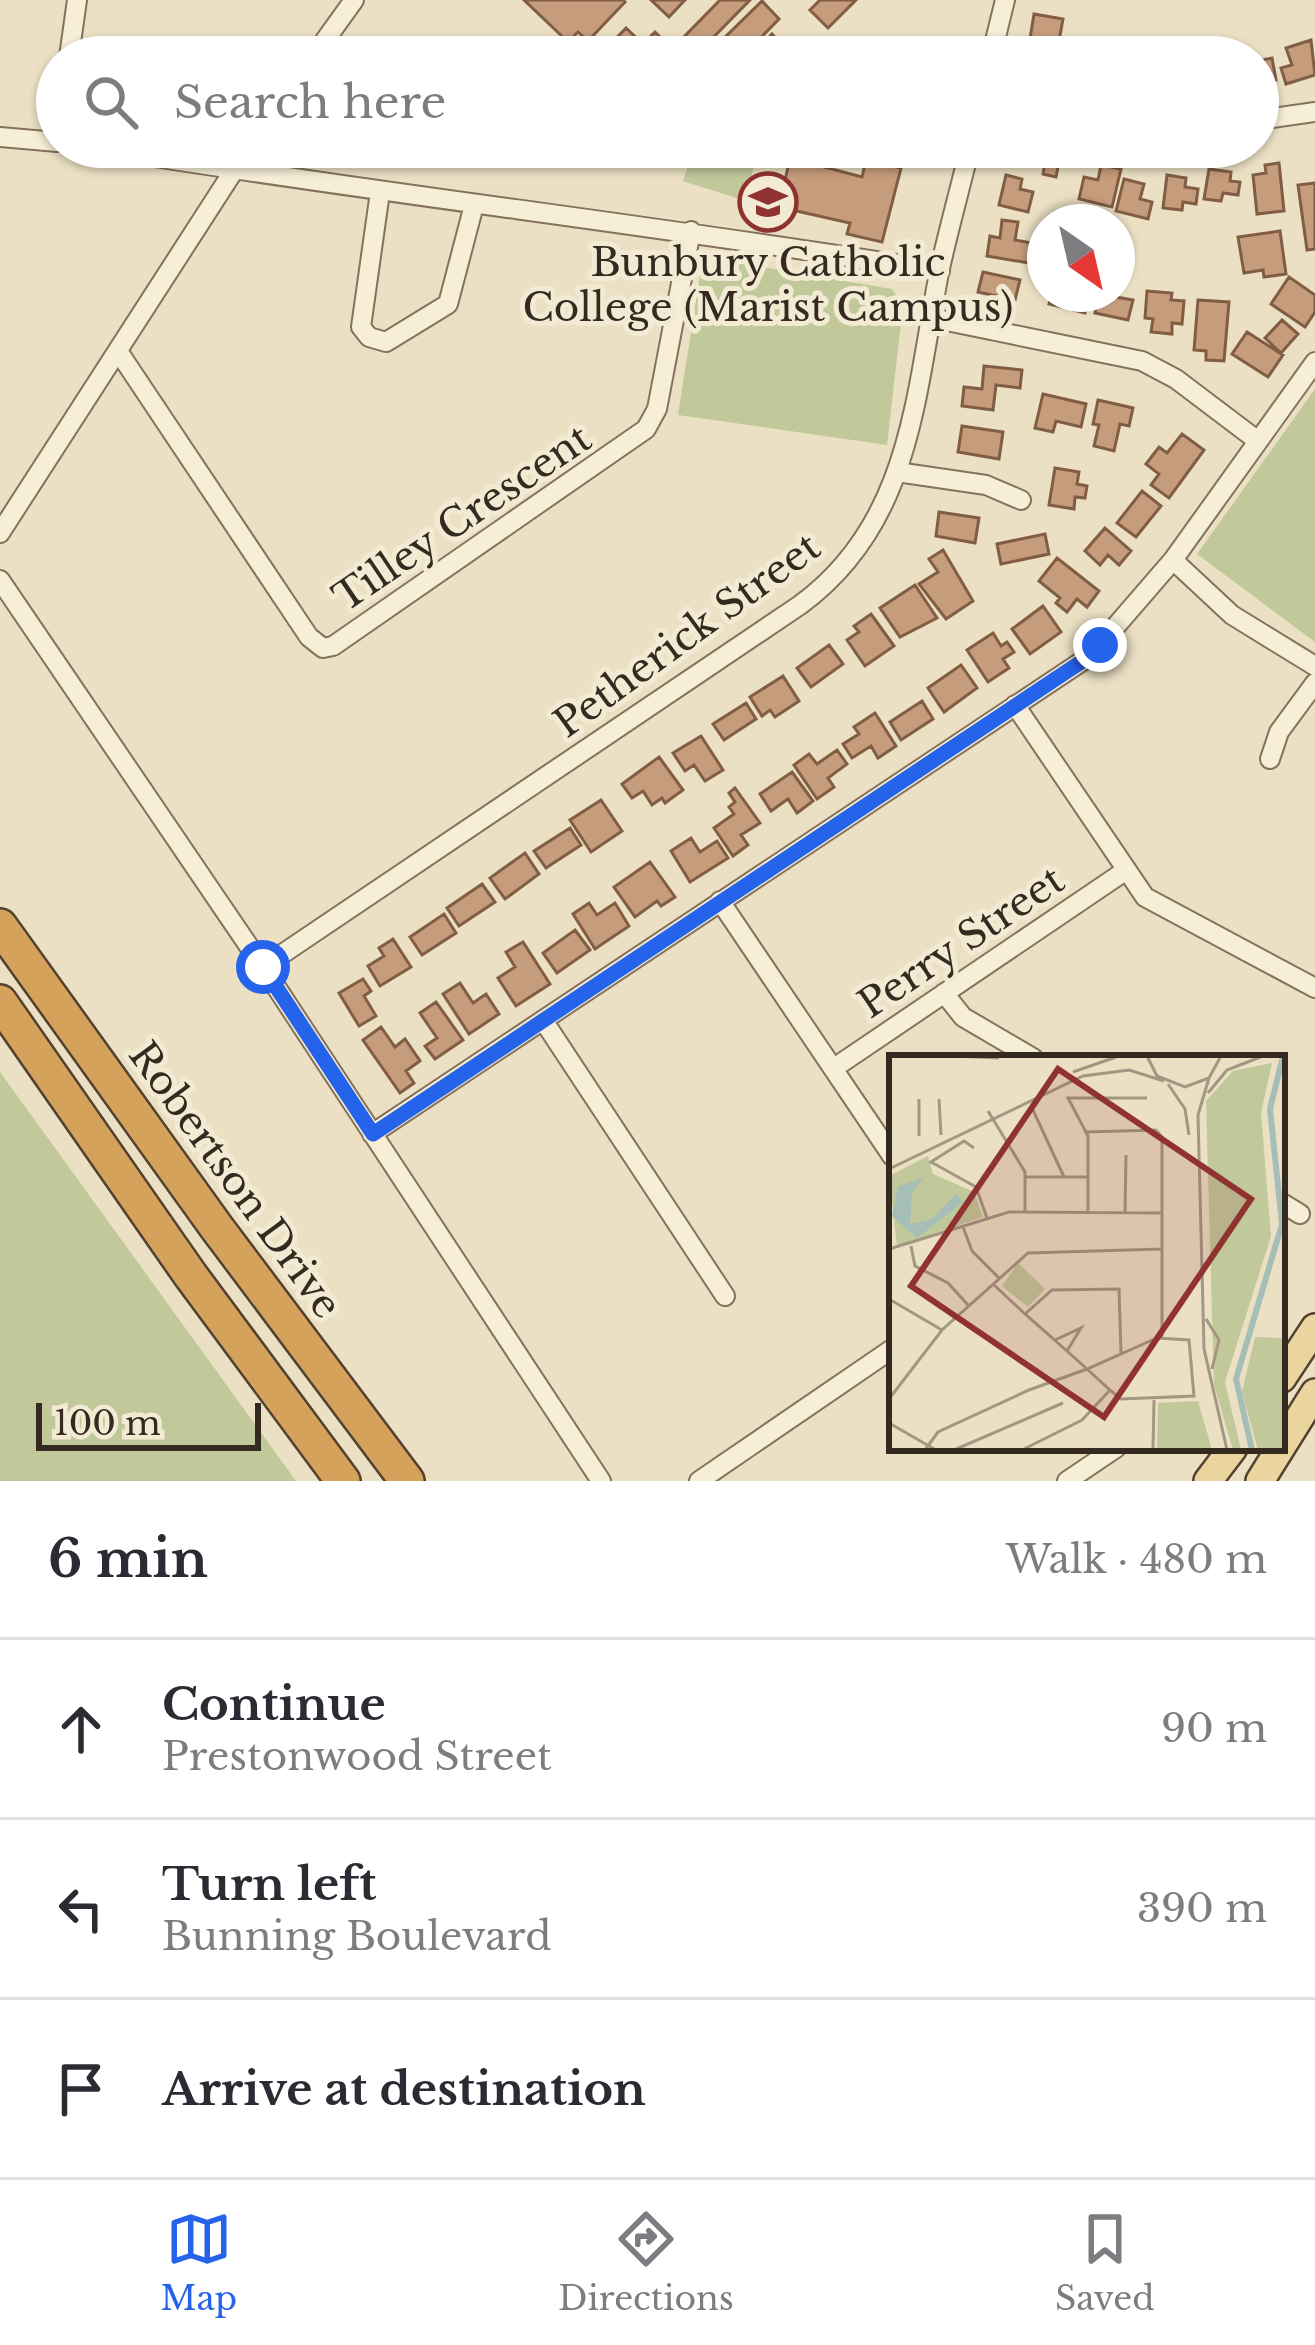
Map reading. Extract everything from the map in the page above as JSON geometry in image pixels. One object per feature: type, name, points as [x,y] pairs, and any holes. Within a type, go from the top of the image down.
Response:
[{"type":"highway","name":"Robertson Drive","points":[[0,926],[406,1481]]},
{"type":"highway","points":[[0,1002],[191,1276],[343,1481]]},
{"type":"main road","points":[[1285,1373],[1315,1328]]},
{"type":"main road","points":[[1285,1441],[1315,1393]]},
{"type":"main road","points":[[1208,1481],[1231,1451]]},
{"type":"main road","points":[[1260,1481],[1279,1451]]},
{"type":"street","points":[[72,36],[77,0]]},
{"type":"street","points":[[328,36],[354,0]]},
{"type":"street","points":[[996,36],[1004,0]]},
{"type":"street","points":[[1279,117],[1315,112]]},
{"type":"street","points":[[0,137],[36,138]]},
{"type":"street","points":[[221,168],[380,193],[691,231],[940,271]]},
{"type":"street","name":"Petherick Street","points":[[263,967],[820,590],[861,544],[897,472],[913,426],[940,271],[965,168]]},
{"type":"street","points":[[0,533],[233,170]]},
{"type":"street","points":[[380,193],[361,327],[369,337],[386,342],[448,304],[474,205]]},
{"type":"street","name":"Tilley Crescent","points":[[118,351],[309,637],[323,648],[333,646],[646,429],[657,409],[691,231]]},
{"type":"street","points":[[932,319],[1142,361],[1176,379],[1258,441]]},
{"type":"street","points":[[373,1134],[1090,656],[1173,560],[1315,362]]},
{"type":"street","points":[[897,472],[986,485],[1021,500]]},
{"type":"street","points":[[1173,560],[1232,615],[1315,666]]},
{"type":"street","points":[[0,580],[263,967],[601,1481]]},
{"type":"street","points":[[1270,758],[1279,732],[1315,683]]},
{"type":"street","points":[[1015,705],[1145,896],[1315,988]]},
{"type":"street","name":"Perry Street","points":[[834,1068],[1125,871]]},
{"type":"street","points":[[720,901],[889,1151]]},
{"type":"street","points":[[944,993],[963,1017],[1028,1055]]},
{"type":"street","points":[[543,1020],[725,1296]]},
{"type":"street","points":[[1285,1205],[1300,1214]]},
{"type":"street","points":[[699,1481],[889,1351]]},
{"type":"street","points":[[1067,1481],[1112,1451]]},
{"type":"green space","points":[[687,168],[754,168],[743,200],[683,181]]},
{"type":"green space","points":[[721,260],[892,289],[903,305],[887,445],[678,415],[700,275]]},
{"type":"green space","points":[[1315,389],[1315,642],[1197,554]]},
{"type":"green space","points":[[0,1072],[296,1481],[0,1481]]},
{"type":"building","points":[[524,0],[625,2],[593,36],[578,32],[562,36]]},
{"type":"building","points":[[651,0],[685,0],[669,17]]},
{"type":"building","points":[[720,0],[750,0],[715,36],[685,36]]},
{"type":"building","points":[[820,0],[856,0],[828,28],[810,10]]},
{"type":"building","points":[[762,1],[779,19],[762,36],[726,36]]},
{"type":"building","points":[[1034,14],[1063,19],[1060,36],[1030,36]]},
{"type":"building","points":[[1311,40],[1315,75],[1286,84],[1281,68],[1292,65],[1286,48]]},
{"type":"building","points":[[1279,163],[1284,211],[1257,214],[1253,175],[1266,173],[1265,168],[1279,168]]},
{"type":"building","points":[[788,168],[828,168],[862,177],[864,168],[901,168],[882,242],[847,234],[850,223],[779,207]]},
{"type":"building","points":[[1044,168],[1058,168],[1056,177],[1043,174]]},
{"type":"building","points":[[1100,168],[1121,169],[1113,204],[1079,199],[1084,177],[1098,180]]},
{"type":"building","points":[[1209,169],[1231,172],[1230,181],[1240,182],[1238,195],[1223,193],[1221,201],[1204,199]]},
{"type":"building","points":[[1006,175],[1022,179],[1020,189],[1033,192],[1027,212],[999,205]]},
{"type":"building","points":[[1167,175],[1186,178],[1185,187],[1198,189],[1196,204],[1183,202],[1182,210],[1163,208]]},
{"type":"building","points":[[1124,179],[1144,184],[1140,199],[1152,202],[1148,219],[1135,216],[1135,204],[1118,204]]},
{"type":"building","points":[[1315,183],[1315,249],[1307,250],[1298,185]]},
{"type":"building","points":[[1002,220],[1018,222],[1015,240],[1027,242],[1027,263],[987,256],[990,236],[1000,238]]},
{"type":"building","points":[[1280,231],[1286,274],[1244,273],[1238,237]]},
{"type":"building","points":[[983,272],[1020,280],[1015,300],[978,292]]},
{"type":"building","points":[[1289,277],[1315,295],[1315,312],[1305,327],[1271,304]]},
{"type":"building","points":[[1147,291],[1172,293],[1171,300],[1184,301],[1182,324],[1172,323],[1172,334],[1151,332],[1153,319],[1145,318]]},
{"type":"building","points":[[1198,300],[1229,302],[1224,361],[1206,360],[1206,351],[1194,350]]},
{"type":"building","points":[[1095,312],[1130,312],[1128,320]]},
{"type":"building","points":[[1282,320],[1298,334],[1281,353],[1265,338]]},
{"type":"building","points":[[1247,332],[1283,355],[1268,377],[1232,354]]},
{"type":"building","points":[[984,366],[1022,370],[1020,388],[996,385],[993,410],[962,406],[964,387],[982,389]]},
{"type":"building","points":[[1043,394],[1086,404],[1081,427],[1056,421],[1053,432],[1035,428]]},
{"type":"building","points":[[1098,400],[1133,408],[1129,426],[1120,424],[1114,451],[1094,446]]},
{"type":"building","points":[[962,426],[1003,432],[999,459],[958,452]]},
{"type":"building","points":[[1182,434],[1204,450],[1169,498],[1151,485],[1159,474],[1146,464],[1159,447],[1167,453]]},
{"type":"building","points":[[1055,468],[1079,472],[1077,484],[1087,486],[1085,498],[1075,497],[1074,509],[1049,505]]},
{"type":"building","points":[[1142,491],[1161,506],[1136,537],[1117,523]]},
{"type":"building","points":[[939,512],[979,518],[975,543],[936,536]]},
{"type":"building","points":[[1105,528],[1131,551],[1119,565],[1108,555],[1100,565],[1085,551]]},
{"type":"building","points":[[1045,534],[1049,554],[1001,564],[997,544]]},
{"type":"building","points":[[943,550],[973,601],[946,619],[919,584],[938,572],[929,559]]},
{"type":"building","points":[[1057,558],[1099,591],[1087,607],[1077,599],[1067,612],[1056,603],[1060,598],[1039,581]]},
{"type":"building","points":[[915,585],[937,618],[900,637],[880,608]]},
{"type":"building","points":[[1043,606],[1061,632],[1030,654],[1012,629]]},
{"type":"building","points":[[871,614],[894,646],[865,666],[847,640],[859,632],[854,626]]},
{"type":"building","points":[[993,633],[1001,646],[1007,642],[1014,652],[1003,659],[1009,668],[988,682],[967,650]]},
{"type":"building","points":[[829,645],[843,664],[811,687],[797,668]]},
{"type":"building","points":[[961,665],[977,688],[944,712],[928,688]]},
{"type":"building","points":[[783,676],[799,701],[775,717],[770,710],[762,716],[750,697]]},
{"type":"building","points":[[922,701],[933,719],[901,740],[890,722]]},
{"type":"building","points":[[746,703],[756,719],[724,740],[713,724]]},
{"type":"building","points":[[875,713],[896,746],[878,758],[871,746],[852,758],[843,744],[859,734],[854,727]]},
{"type":"building","points":[[701,736],[723,770],[705,781],[694,765],[685,771],[673,753]]},
{"type":"building","points":[[837,750],[847,764],[828,778],[834,787],[817,799],[794,765],[809,754],[817,764]]},
{"type":"building","points":[[659,757],[683,790],[665,803],[662,798],[652,805],[643,791],[632,798],[622,784]]},
{"type":"building","points":[[792,772],[813,801],[797,813],[788,799],[771,811],[760,794]]},
{"type":"building","points":[[735,788],[760,823],[741,835],[748,845],[733,856],[714,828],[734,814],[729,807],[735,802],[729,793]]},
{"type":"building","points":[[601,800],[622,831],[591,852],[570,820]]},
{"type":"building","points":[[570,828],[581,845],[546,868],[534,851]]},
{"type":"building","points":[[691,838],[700,852],[717,841],[728,858],[690,882],[671,851]]},
{"type":"building","points":[[525,853],[539,874],[505,899],[490,878]]},
{"type":"building","points":[[650,862],[675,897],[661,906],[657,901],[635,917],[614,887]]},
{"type":"building","points":[[482,884],[495,902],[459,926],[447,908]]},
{"type":"building","points":[[589,903],[597,915],[615,903],[629,926],[595,949],[573,914]]},
{"type":"building","points":[[444,914],[456,933],[422,955],[410,937]]},
{"type":"building","points":[[575,930],[590,950],[557,973],[543,953]]},
{"type":"building","points":[[393,939],[411,967],[380,986],[368,966],[384,956],[379,948]]},
{"type":"building","points":[[523,942],[550,984],[516,1006],[498,978],[515,967],[506,952]]},
{"type":"building","points":[[363,979],[371,991],[364,996],[376,1016],[359,1026],[339,993]]},
{"type":"building","points":[[460,983],[473,1003],[486,994],[499,1014],[469,1034],[443,994]]},
{"type":"building","points":[[436,1002],[463,1040],[435,1059],[425,1046],[437,1038],[420,1013]]},
{"type":"building","points":[[381,1027],[395,1047],[405,1039],[420,1061],[406,1071],[414,1083],[400,1093],[363,1040]]},
{"type":"place","name":"Bunbury Catholic College (Marist Campus)","points":[[768,202]]},
{"type":"route","points":[[263,967],[373,1134],[1100,645]]}]
